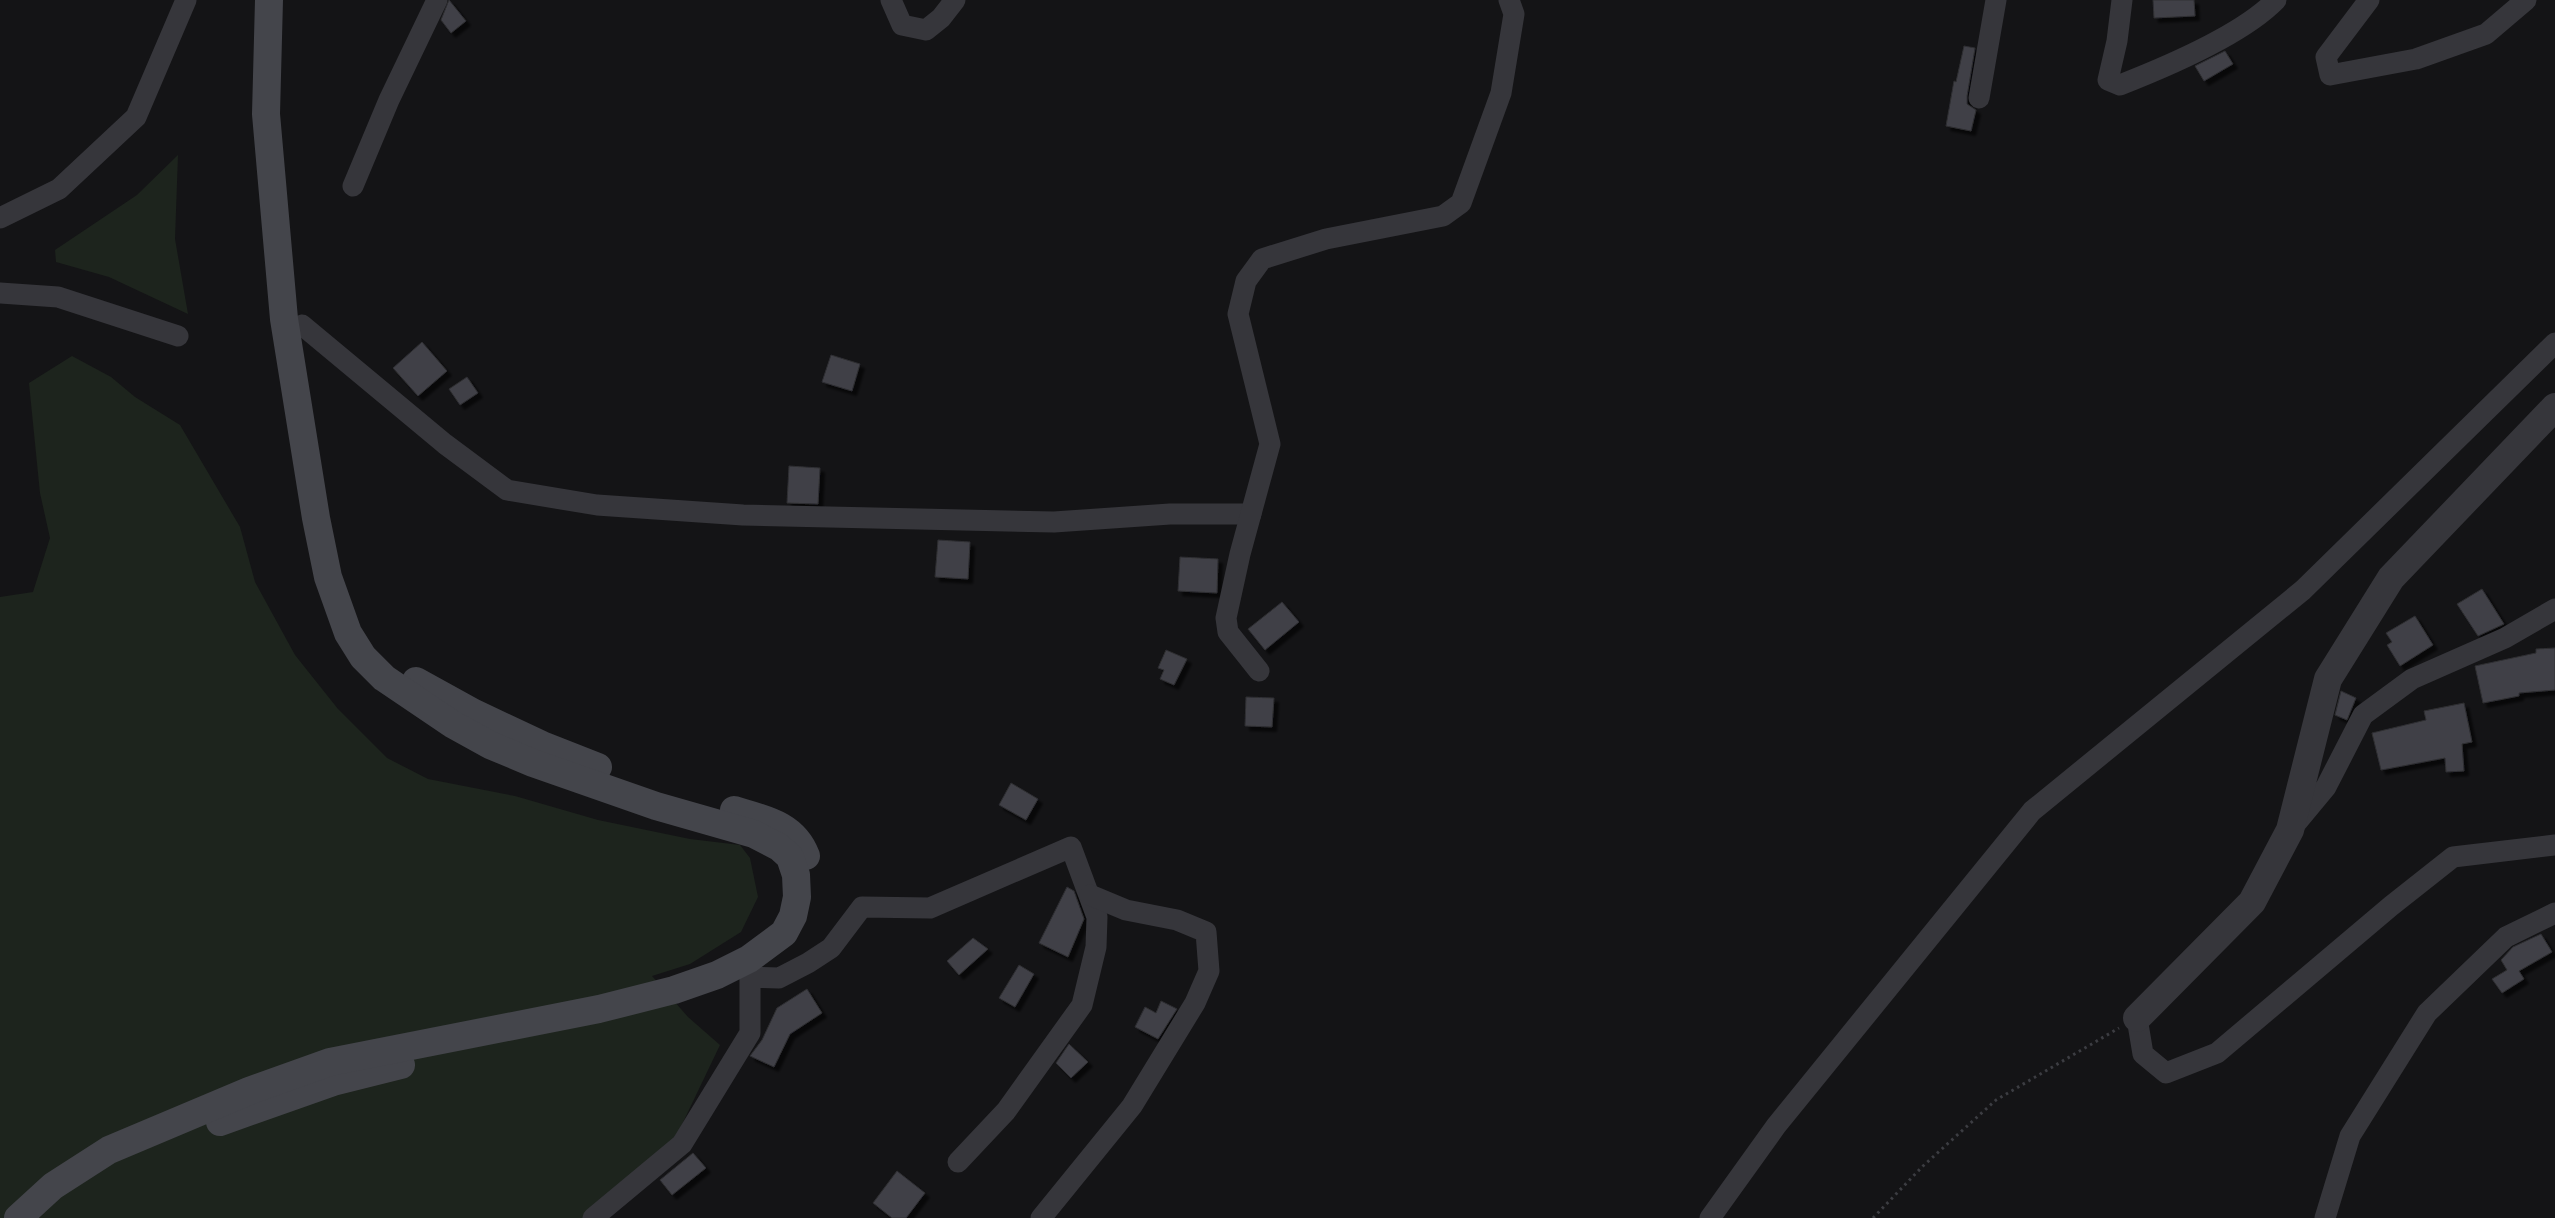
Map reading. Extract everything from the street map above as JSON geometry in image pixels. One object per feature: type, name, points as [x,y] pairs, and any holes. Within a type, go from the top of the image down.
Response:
[{"type":"main road","points":[[18,1218],[53,1186],[109,1150],[249,1091],[330,1062],[599,1009],[674,990],[717,975],[749,959],[784,933],[793,916],[797,897],[796,875],[790,857],[779,847],[754,834],[656,806],[533,763],[490,745],[452,724],[384,678],[363,657],[348,633],[328,577],[316,518],[284,319],[266,114],[270,0]]},
{"type":"main road","points":[[42,1218],[75,1191],[144,1153],[246,1112],[333,1082],[459,1052],[634,1018],[693,1000],[750,977],[788,949],[807,925],[813,909],[812,872],[805,852],[792,833],[776,822],[654,787],[542,745],[424,686],[397,667],[380,650],[366,627],[351,595],[343,569],[302,325],[287,221],[284,168],[284,0]]},
{"type":"street","points":[[0,218],[58,189],[136,117],[186,0]]},
{"type":"street","points":[[353,186],[389,100],[437,0]]},
{"type":"street","points":[[891,0],[902,25],[926,30],[942,18],[955,0]]},
{"type":"street","points":[[1258,671],[1228,632],[1226,618],[1270,444],[1238,314],[1246,280],[1262,259],[1326,239],[1443,216],[1462,203],[1501,93],[1514,14],[1509,0]]},
{"type":"street","points":[[1979,98],[1996,0]]},
{"type":"street","points":[[2122,0],[2117,41],[2108,80],[2120,85],[2160,70],[2212,43],[2264,13],[2276,0]]},
{"type":"street","points":[[2369,0],[2326,57],[2330,75],[2416,59],[2486,34],[2526,0]]},
{"type":"street","points":[[0,293],[58,297],[178,336]]},
{"type":"street","points":[[302,325],[445,444],[507,490],[597,506],[743,515],[1054,522],[1170,514],[1251,514]]},
{"type":"street","points":[[1710,1218],[1776,1126],[2032,811],[2303,590],[2555,343]]},
{"type":"street","points":[[2290,830],[2328,679],[2391,578],[2555,406]]},
{"type":"street","points":[[2555,608],[2505,638],[2412,679],[2363,715],[2326,787],[2290,830],[2252,902],[2137,1018],[2143,1054],[2166,1073],[2217,1053],[2391,906],[2453,857],[2555,845]]},
{"type":"street","points":[[593,1218],[682,1144],[750,1033],[750,977],[779,978],[808,963],[831,948],[862,907],[930,908],[1071,846],[1097,917],[1096,947],[1082,1005],[1006,1111],[958,1162]]},
{"type":"street","points":[[1041,1218],[1132,1106],[1195,1003],[1209,971],[1206,932],[1177,920],[1126,910],[1090,895]]},
{"type":"street","points":[[2325,1218],[2350,1136],[2427,1013],[2506,937],[2555,913]]},
{"type":"path","points":[[1873,1218],[1923,1166],[1996,1100],[2137,1018]]},
{"type":"shaded area","points":[[178,155],[175,239],[188,314],[109,277],[56,262],[55,250],[137,195]]},
{"type":"shaded area","points":[[72,356],[111,377],[135,397],[180,425],[240,527],[255,582],[295,655],[338,709],[387,758],[428,779],[515,796],[598,820],[690,839],[740,845],[750,858],[758,897],[741,932],[690,964],[652,976],[688,1017],[720,1045],[675,1139],[583,1218],[0,1218],[0,597],[33,592],[50,538],[40,493],[29,383]]},
{"type":"building","points":[[449,0],[466,21],[451,33],[441,20]]},
{"type":"building","points":[[2153,0],[2194,0],[2195,16],[2154,18]]},
{"type":"building","points":[[1964,46],[1975,48],[1967,96],[1967,104],[1976,110],[1971,131],[1946,126],[1954,81],[1956,82]]},
{"type":"building","points":[[2225,51],[2233,64],[2204,81],[2195,66]]},
{"type":"building","points":[[422,342],[447,371],[418,396],[393,368]]},
{"type":"building","points":[[831,355],[860,364],[852,391],[822,382]]},
{"type":"building","points":[[467,377],[478,393],[460,405],[449,389]]},
{"type":"building","points":[[789,466],[820,468],[818,504],[787,503]]},
{"type":"building","points":[[938,540],[970,542],[968,579],[935,577]]},
{"type":"building","points":[[1180,557],[1218,559],[1217,593],[1178,591]]},
{"type":"building","points":[[2482,589],[2504,624],[2478,636],[2457,604]]},
{"type":"building","points":[[1282,602],[1299,622],[1265,650],[1248,629]]},
{"type":"building","points":[[2415,616],[2433,645],[2400,666],[2387,645],[2392,642],[2386,633]]},
{"type":"building","points":[[2555,648],[2555,690],[2519,693],[2519,696],[2483,703],[2475,666],[2536,653],[2536,649]]},
{"type":"building","points":[[1166,650],[1187,659],[1174,685],[1160,679],[1164,670],[1158,668]]},
{"type":"building","points":[[2341,691],[2356,698],[2347,720],[2335,715]]},
{"type":"building","points":[[1246,697],[1274,698],[1272,727],[1245,726]]},
{"type":"building","points":[[2464,703],[2472,742],[2462,744],[2464,771],[2446,772],[2445,758],[2381,770],[2372,733],[2426,720],[2424,711]]},
{"type":"building","points":[[1011,783],[1038,799],[1026,820],[999,805]]},
{"type":"building","points":[[1067,887],[1074,891],[1084,919],[1068,957],[1039,943]]},
{"type":"building","points":[[2541,934],[2552,952],[2519,971],[2524,979],[2502,993],[2492,979],[2507,970],[2501,960],[2513,947]]},
{"type":"building","points":[[973,938],[988,949],[959,975],[947,961]]},
{"type":"building","points":[[1019,965],[1034,974],[1015,1007],[999,998]]},
{"type":"building","points":[[807,989],[822,1013],[790,1034],[774,1067],[750,1056],[762,1040],[777,1008]]},
{"type":"building","points":[[1161,1001],[1177,1009],[1158,1039],[1135,1027],[1145,1007],[1156,1013]]},
{"type":"building","points":[[1069,1044],[1088,1062],[1071,1078],[1056,1063]]},
{"type":"building","points":[[693,1153],[706,1168],[672,1195],[660,1180]]},
{"type":"building","points":[[897,1171],[925,1193],[906,1218],[892,1218],[873,1203]]}]
